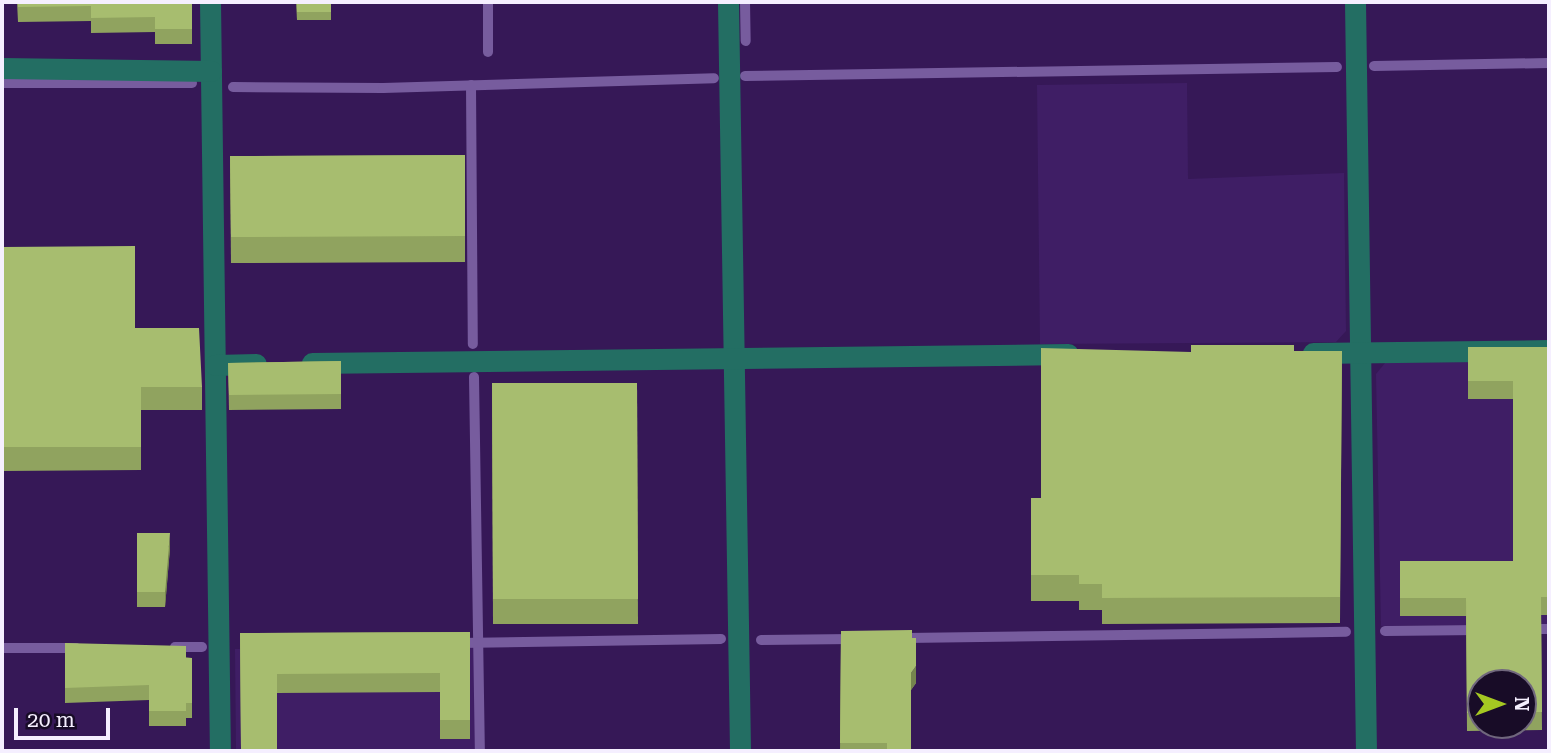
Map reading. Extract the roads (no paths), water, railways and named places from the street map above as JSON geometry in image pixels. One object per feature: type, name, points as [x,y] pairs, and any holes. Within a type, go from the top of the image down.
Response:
[{"type":"street","points":[[210,2],[220,751]]},
{"type":"street","points":[[728,2],[740,751]]},
{"type":"street","points":[[1355,2],[1366,751]]},
{"type":"street","points":[[2,68],[211,71]]},
{"type":"street","points":[[1291,353],[1549,350]]},
{"type":"street","points":[[215,365],[734,355],[1096,354]]},
{"type":"waterway","points":[[488,2],[488,52]]},
{"type":"waterway","points":[[745,2],[746,41]]},
{"type":"waterway","points":[[1374,66],[1549,63]]},
{"type":"waterway","points":[[745,76],[1337,67]]},
{"type":"waterway","points":[[233,87],[383,88],[714,78]]},
{"type":"waterway","points":[[2,83],[192,83]]},
{"type":"waterway","points":[[471,85],[473,344]]},
{"type":"waterway","points":[[474,377],[480,751]]},
{"type":"waterway","points":[[1529,629],[1549,629]]},
{"type":"waterway","points":[[1385,631],[1479,630]]},
{"type":"waterway","points":[[906,638],[1346,632]]},
{"type":"waterway","points":[[459,643],[721,639]]},
{"type":"waterway","points":[[761,640],[852,639]]},
{"type":"waterway","points":[[175,647],[202,647]]},
{"type":"waterway","points":[[2,648],[76,648]]}]
